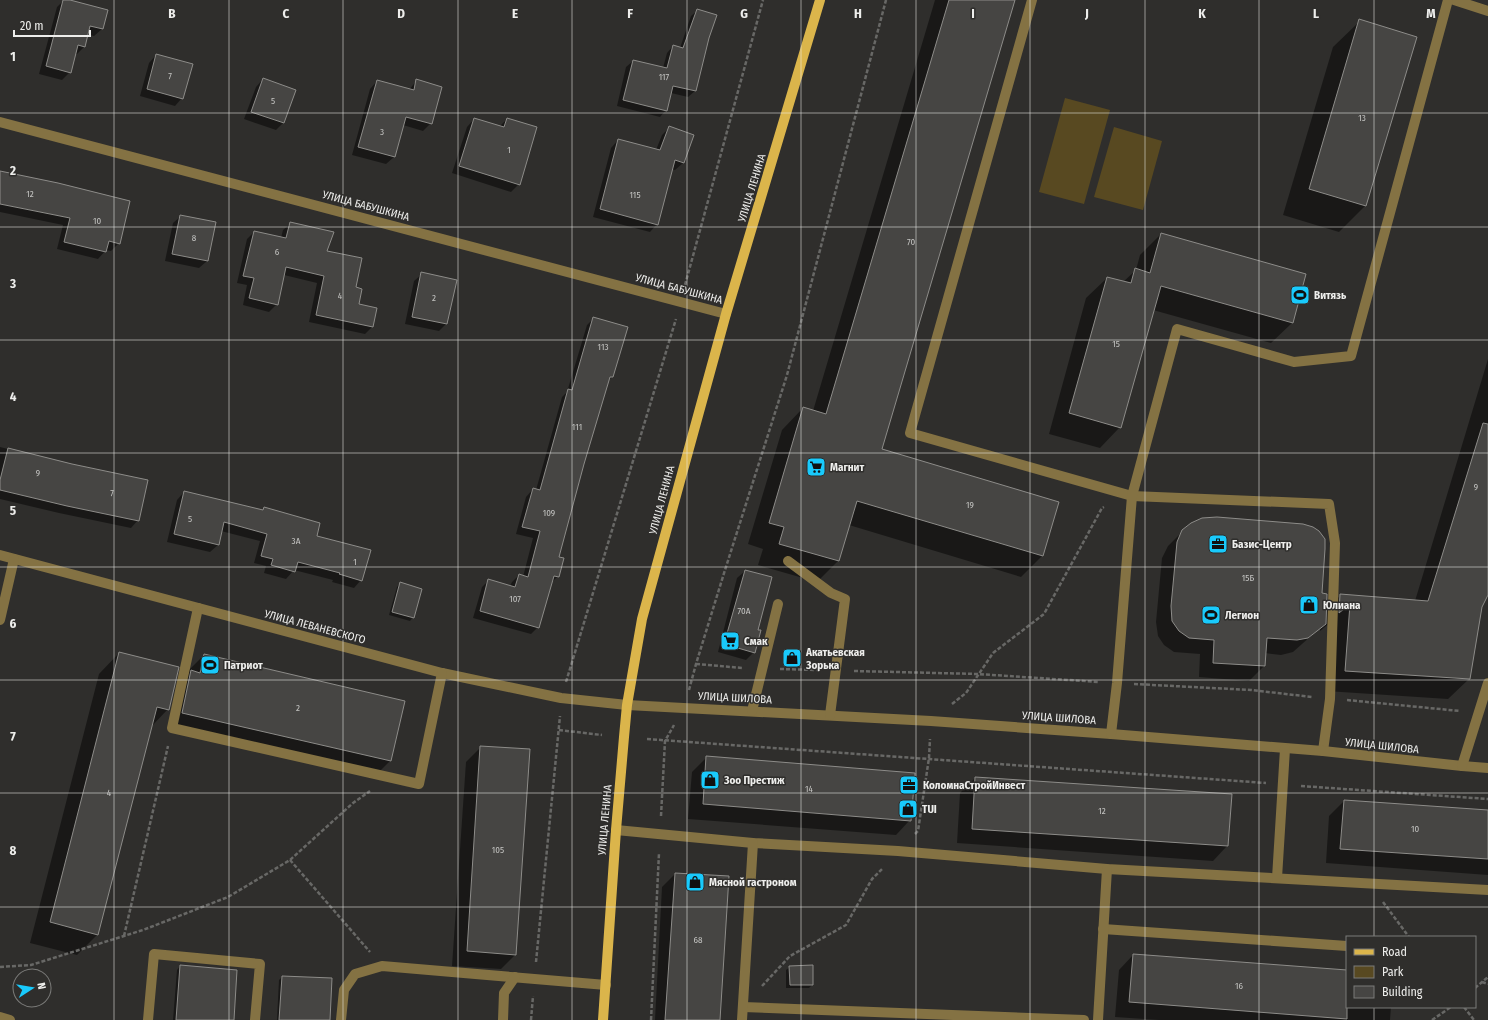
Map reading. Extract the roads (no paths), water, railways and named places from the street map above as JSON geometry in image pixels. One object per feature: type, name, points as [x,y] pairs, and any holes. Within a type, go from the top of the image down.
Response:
[{"type":"main road","name":"УЛИЦА ЛЕНИНА","points":[[603,1020],[616,830],[627,705],[642,619],[726,314],[820,0]]},
{"type":"street","points":[[1032,0],[910,433],[1132,496],[1329,504],[1335,543],[1330,699],[1323,751]]},
{"type":"street","points":[[1111,734],[1117,683],[1132,496],[1177,329],[1294,362],[1351,356],[1448,0]]},
{"type":"street","points":[[1454,0],[1488,11]]},
{"type":"street","name":"УЛИЦА БАБУШКИНА","points":[[0,122],[726,314]]},
{"type":"street","name":"УЛИЦА ЛЕВАНЕВСКОГО","points":[[0,555],[442,673],[561,698],[627,705]]},
{"type":"street","points":[[0,620],[14,559]]},
{"type":"street","points":[[788,561],[831,593],[845,599],[830,716]]},
{"type":"street","points":[[752,711],[778,604]]},
{"type":"street","points":[[198,608],[172,728],[419,784],[442,673]]},
{"type":"street","points":[[1462,766],[1488,683]]},
{"type":"street","name":"УЛИЦА ШИЛОВА","points":[[627,705],[931,721],[1111,734],[1323,751],[1488,768]]},
{"type":"street","points":[[1278,878],[1285,749]]},
{"type":"street","points":[[616,830],[753,843],[898,851],[1107,869],[1369,882],[1488,890]]},
{"type":"street","points":[[742,1020],[753,843]]},
{"type":"street","points":[[1098,1020],[1107,869]]},
{"type":"street","points":[[1103,929],[1346,946]]},
{"type":"street","points":[[148,1020],[154,954],[260,964],[255,1020]]},
{"type":"street","points":[[342,1020],[344,990],[355,974],[382,966],[606,985]]},
{"type":"street","points":[[503,1020],[504,993],[515,977]]},
{"type":"street","points":[[743,1007],[1084,1020]]},
{"type":"street","points":[[0,1017],[10,1020]]},
{"type":"place","name":"Витязь","points":[[1300,295]]},
{"type":"place","name":"Магнит","points":[[816,467]]},
{"type":"place","name":"Базис-Центр","points":[[1218,544]]},
{"type":"place","name":"Юлиана","points":[[1309,605]]},
{"type":"place","name":"Легион","points":[[1211,615]]},
{"type":"place","name":"Смак","points":[[730,641]]},
{"type":"place","name":"Акатьевская Зорька","points":[[792,658]]},
{"type":"place","name":"Патриот","points":[[210,665]]},
{"type":"place","name":"Зоо Престиж","points":[[710,780]]},
{"type":"place","name":"КоломнаСтройИнвест","points":[[909,785]]},
{"type":"place","name":"TUI","points":[[908,809]]},
{"type":"place","name":"Мясной гастроном","points":[[695,882]]}]
